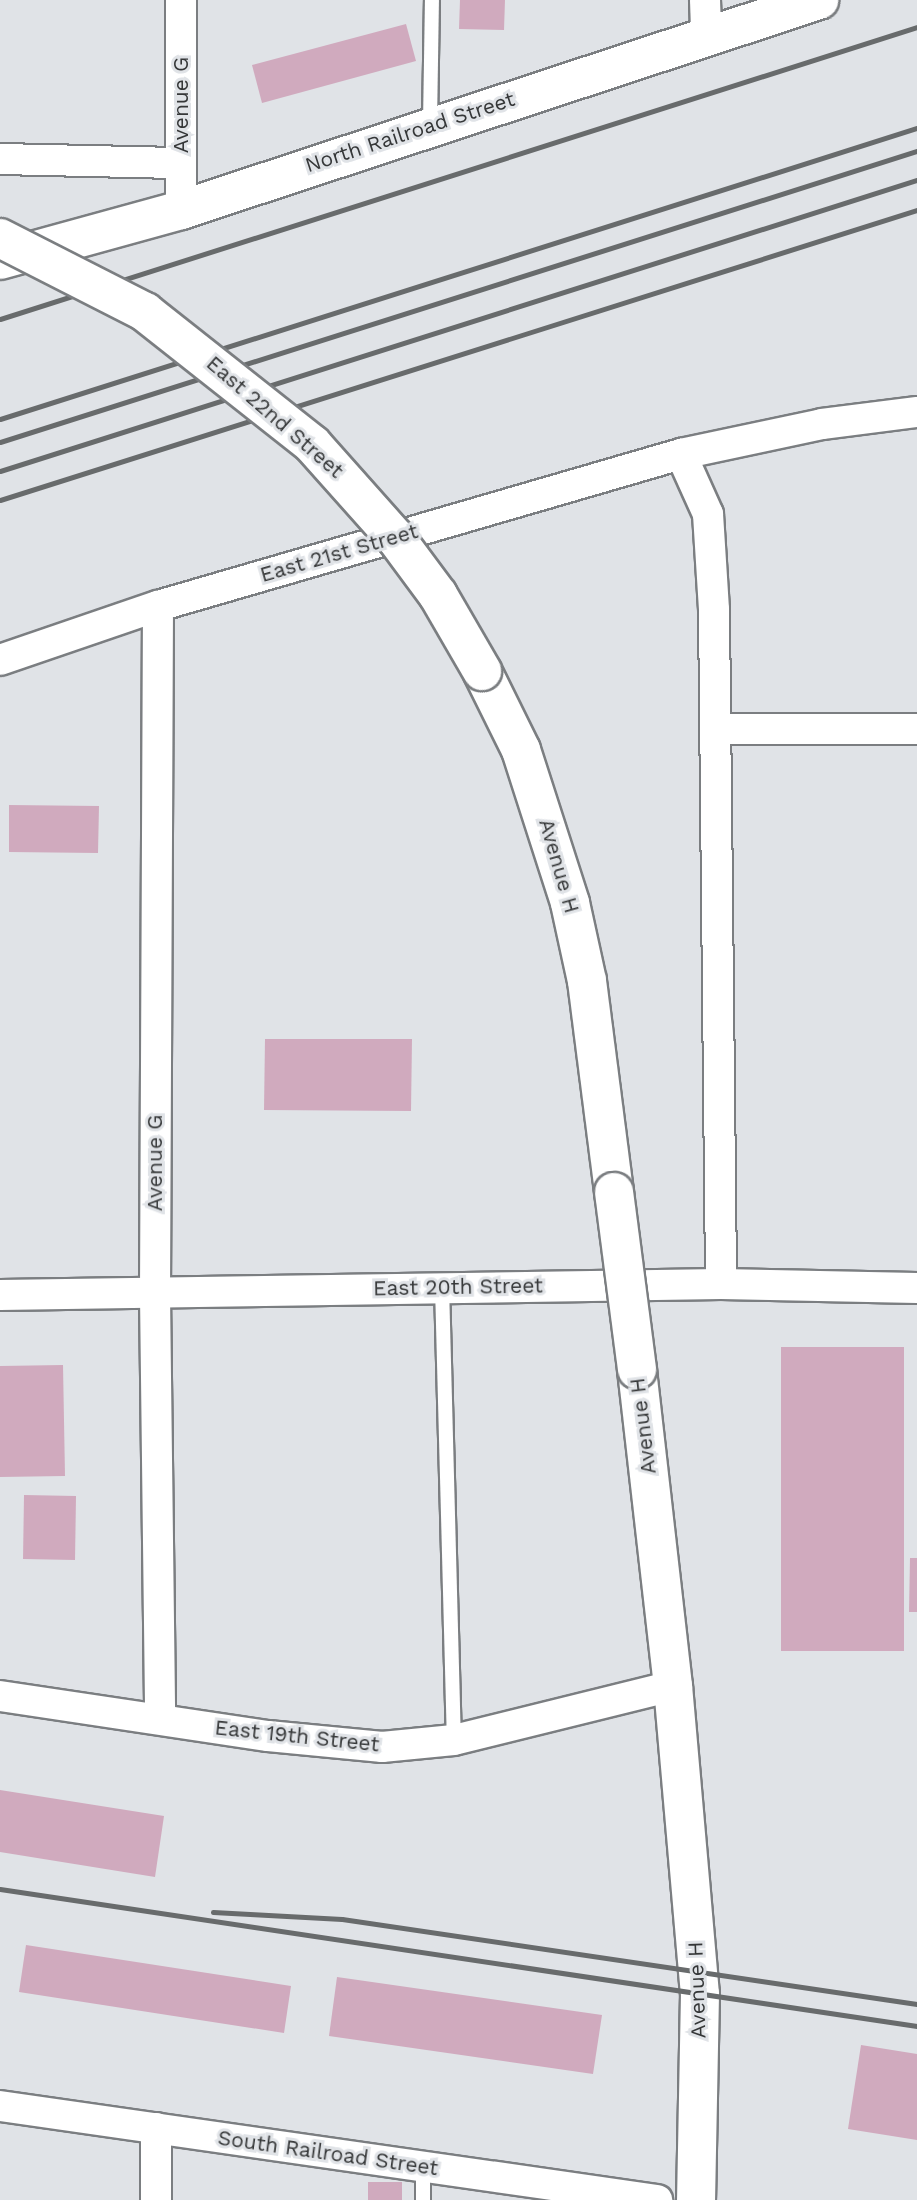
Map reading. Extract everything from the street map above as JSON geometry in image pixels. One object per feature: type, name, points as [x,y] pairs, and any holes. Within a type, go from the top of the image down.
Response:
[{"type":"street","name":"Avenue G","points":[[181,0],[181,210]]},
{"type":"street","name":"North Railroad Street","points":[[0,260],[181,210],[430,124],[706,18],[819,0]]},
{"type":"street","points":[[0,159],[181,163]]},
{"type":"street","name":"East 22nd Street","points":[[0,238],[145,312],[312,443],[395,537],[438,595],[482,671]]},
{"type":"street","points":[[721,1284],[715,729],[708,514],[681,454],[822,424],[917,412]]},
{"type":"street","name":"East 21st Street","points":[[0,660],[158,606],[681,454]]},
{"type":"street","name":"Avenue G","points":[[158,606],[155,1294],[160,1719]]},
{"type":"street","name":"Avenue H","points":[[482,671],[521,750],[570,903],[587,981],[637,1370],[673,1686],[700,1994],[696,2200]]},
{"type":"street","points":[[715,729],[917,729]]},
{"type":"street","name":"East 20th Street","points":[[0,1295],[155,1294],[442,1286],[721,1284],[917,1288]]},
{"type":"street","name":"East 19th Street","points":[[0,1696],[369,1746],[454,1740],[673,1686]]},
{"type":"street","name":"South Railroad Street","points":[[0,2106],[657,2200]]},
{"type":"street","points":[[156,2128],[156,2200]]},
{"type":"lane","points":[[430,124],[432,0]]},
{"type":"lane","points":[[442,1286],[454,1740]]},
{"type":"lane","points":[[423,2167],[423,2200]]},
{"type":"building","points":[[460,0],[505,0],[504,30],[459,29]]},
{"type":"building","points":[[406,24],[416,61],[262,103],[252,65]]},
{"type":"building","points":[[9,805],[99,806],[98,853],[9,852]]},
{"type":"building","points":[[265,1039],[412,1039],[411,1111],[264,1110]]},
{"type":"building","points":[[781,1347],[904,1347],[904,1651],[781,1651]]},
{"type":"building","points":[[63,1365],[65,1476],[0,1477],[0,1366]]},
{"type":"building","points":[[24,1495],[76,1496],[75,1560],[23,1559]]},
{"type":"building","points":[[910,1558],[917,1558],[917,1612],[909,1612]]},
{"type":"building","points":[[0,1790],[164,1816],[155,1877],[0,1852]]},
{"type":"building","points":[[26,1945],[291,1986],[284,2033],[19,1992]]},
{"type":"building","points":[[337,1977],[602,2015],[593,2074],[329,2036]]},
{"type":"building","points":[[861,2045],[917,2054],[917,2140],[848,2129]]},
{"type":"building","points":[[368,2182],[402,2182],[402,2200],[368,2200]]},
{"type":"railway","points":[[0,319],[917,27]]},
{"type":"railway","points":[[0,419],[917,128]]},
{"type":"railway","points":[[0,442],[917,151]]},
{"type":"railway","points":[[0,471],[917,180]]},
{"type":"railway","points":[[0,500],[917,210]]},
{"type":"railway","points":[[0,1889],[917,2026]]},
{"type":"railway","points":[[213,1912],[342,1919],[917,2004]]}]
